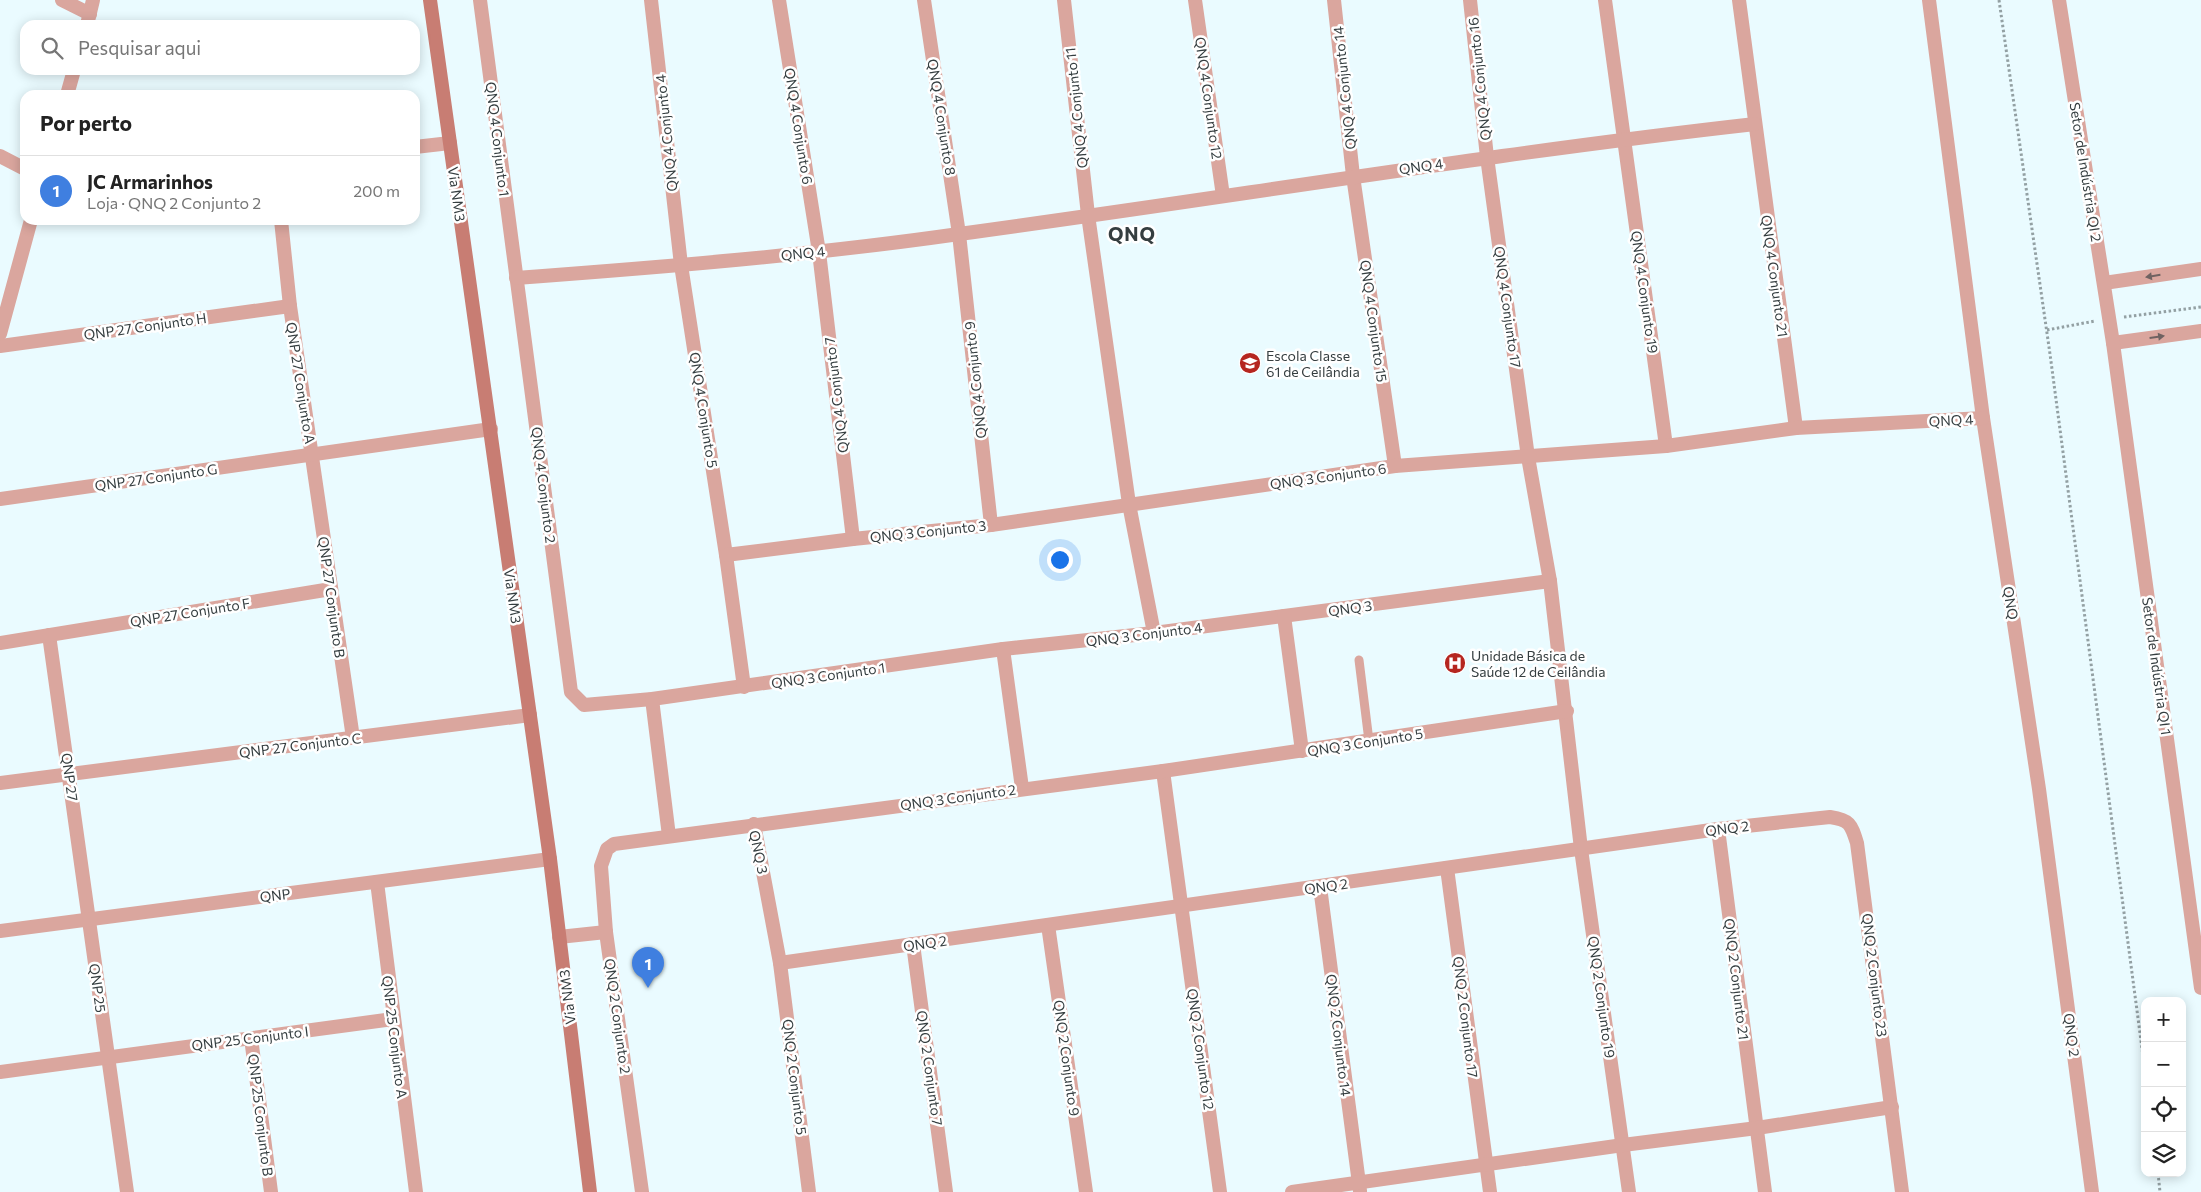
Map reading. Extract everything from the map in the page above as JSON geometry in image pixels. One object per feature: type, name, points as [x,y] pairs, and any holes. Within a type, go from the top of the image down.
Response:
[{"type":"main road","name":"Via NM3","points":[[430,0],[550,859],[590,1192]]},
{"type":"street","points":[[62,0],[90,13]]},
{"type":"street","name":"QNQ 4 Conjunto 1","points":[[480,0],[516,278]]},
{"type":"street","name":"QNQ 4 Conjunto 4","points":[[651,0],[681,265]]},
{"type":"street","name":"QNQ 4 Conjunto 6","points":[[779,0],[819,252]]},
{"type":"street","name":"QNQ 4 Conjunto 8","points":[[924,0],[959,234]]},
{"type":"street","name":"QNQ 4 Conjunto 11","points":[[1064,0],[1088,215]]},
{"type":"street","name":"QNQ 4 Conjunto 12","points":[[1195,0],[1223,196]]},
{"type":"street","name":"QNQ 4 Conjunto 14","points":[[1334,0],[1353,176]]},
{"type":"street","name":"QNQ 4 Conjunto 16","points":[[1470,0],[1487,157]]},
{"type":"street","name":"QNQ 4 Conjunto 19","points":[[1605,0],[1666,446]]},
{"type":"street","name":"QNQ 4 Conjunto 21","points":[[1739,0],[1796,428]]},
{"type":"street","name":"QNQ 4","points":[[1528,457],[1666,446],[1796,428],[1983,418],[1930,0]]},
{"type":"street","name":"Setor de Indústria QI 2","points":[[2059,0],[2114,343]]},
{"type":"street","points":[[68,90],[73,75]]},
{"type":"street","name":"QNQ 4","points":[[516,278],[819,252],[959,234],[1487,157],[1755,124]]},
{"type":"street","points":[[420,146],[450,143]]},
{"type":"street","points":[[0,156],[20,166]]},
{"type":"street","name":"QNQ 4 Conjunto 17","points":[[1487,157],[1528,457]]},
{"type":"street","name":"QNQ 4 Conjunto 15","points":[[1353,176],[1395,466]]},
{"type":"street","points":[[1088,215],[1129,504],[1154,633]]},
{"type":"street","points":[[0,334],[30,225]]},
{"type":"street","name":"QNP 27 Conjunto A","points":[[281,225],[290,306],[312,456],[491,429]]},
{"type":"street","name":"QNQ 4 Conjunto 9","points":[[959,234],[992,525]]},
{"type":"street","name":"QNQ 4 Conjunto 7","points":[[819,252],[853,539]]},
{"type":"street","name":"QNQ 4 Conjunto 5","points":[[681,265],[726,555]]},
{"type":"street","points":[[2104,284],[2201,269]]},
{"type":"street","name":"QNQ 4 Conjunto 2","points":[[516,278],[571,692],[584,706],[652,699]]},
{"type":"street","name":"QNP 27 Conjunto H","points":[[0,346],[290,306]]},
{"type":"street","points":[[2114,343],[2201,331]]},
{"type":"street","name":"Setor de Indústria QI 1","points":[[2114,343],[2201,988]]},
{"type":"street","name":"QNQ","points":[[1983,418],[2039,789]]},
{"type":"street","name":"QNP 27 Conjunto G","points":[[0,499],[312,456]]},
{"type":"street","name":"QNP 27 Conjunto B","points":[[312,456],[353,738]]},
{"type":"street","points":[[1528,457],[1550,581],[1567,711],[1581,849]]},
{"type":"street","name":"QNQ 3 Conjunto 6","points":[[1129,504],[1395,466],[1528,457]]},
{"type":"street","name":"QNQ 3 Conjunto 3","points":[[726,555],[853,539],[992,525],[1129,504]]},
{"type":"street","points":[[726,555],[744,687]]},
{"type":"street","name":"QNQ 3","points":[[1284,616],[1550,581]]},
{"type":"street","name":"QNP 27 Conjunto F","points":[[0,643],[331,589]]},
{"type":"street","points":[[1284,616],[1302,751]]},
{"type":"street","name":"QNQ 3 Conjunto 4","points":[[1004,649],[1154,633],[1284,616]]},
{"type":"street","name":"QNP 27","points":[[49,635],[70,774],[88,919]]},
{"type":"street","points":[[1004,649],[1022,788]]},
{"type":"street","name":"QNQ 3 Conjunto 1","points":[[652,699],[1004,649]]},
{"type":"street","points":[[652,699],[669,836]]},
{"type":"street","name":"QNQ 3 Conjunto 5","points":[[1162,771],[1567,711]]},
{"type":"street","name":"QNP 27 Conjunto C","points":[[0,783],[530,715]]},
{"type":"street","points":[[1162,771],[1182,906]]},
{"type":"street","name":"QNQ 3 Conjunto 2","points":[[754,824],[1162,771]]},
{"type":"street","name":"QNQ 2","points":[[2039,789],[2092,1192]]},
{"type":"street","name":"QNQ 2","points":[[780,963],[1718,829],[1830,817],[1845,819],[1852,826],[1857,843]]},
{"type":"street","name":"QNQ 3","points":[[614,844],[754,824],[780,963]]},
{"type":"street","name":"QNQ 2 Conjunto 21","points":[[1718,829],[1765,1192]]},
{"type":"street","name":"QNQ 2 Conjunto 23","points":[[1857,843],[1902,1192]]},
{"type":"street","name":"QNQ 2 Conjunto 2","points":[[614,844],[607,849],[601,866],[606,932],[642,1192]]},
{"type":"street","name":"QNQ 2 Conjunto 19","points":[[1581,849],[1629,1192]]},
{"type":"street","name":"QNP","points":[[0,931],[550,859]]},
{"type":"street","name":"QNQ 2 Conjunto 17","points":[[1447,868],[1490,1192]]},
{"type":"street","name":"QNP 25 Conjunto A","points":[[377,882],[416,1192]]},
{"type":"street","name":"QNQ 2 Conjunto 14","points":[[1320,887],[1359,1188]]},
{"type":"street","name":"QNQ 2 Conjunto 12","points":[[1182,906],[1220,1192]]},
{"type":"street","name":"QNP 25","points":[[88,919],[127,1192]]},
{"type":"street","name":"QNQ 2 Conjunto 9","points":[[1048,925],[1086,1192]]},
{"type":"street","points":[[559,937],[606,932]]},
{"type":"street","name":"QNQ 2 Conjunto 7","points":[[913,944],[946,1192]]},
{"type":"street","name":"QNQ 2 Conjunto 5","points":[[780,963],[809,1192]]},
{"type":"street","name":"QNP 25 Conjunto I","points":[[0,1072],[393,1019]]},
{"type":"street","name":"QNP 25 Conjunto B","points":[[251,1038],[271,1192]]},
{"type":"street","points":[[1292,1192],[1359,1188],[1486,1165],[1757,1128],[1892,1107]]},
{"type":"lane","points":[[1359,660],[1369,741]]},
{"type":"path","points":[[1999,0],[2053,374],[2141,1042]]},
{"type":"path","points":[[2158,1177],[2160,1192]]},
{"type":"place","name":"Escola Classe 61 de Ceilândia","points":[[1250,363]]},
{"type":"place","name":"Unidade Básica de Saúde 12 de Ceilândia","points":[[1455,663]]},
{"type":"place","name":"JC Armarinhos","points":[[648,988]]},
{"type":"district","name":"QNQ","points":[[1132,233]]}]
